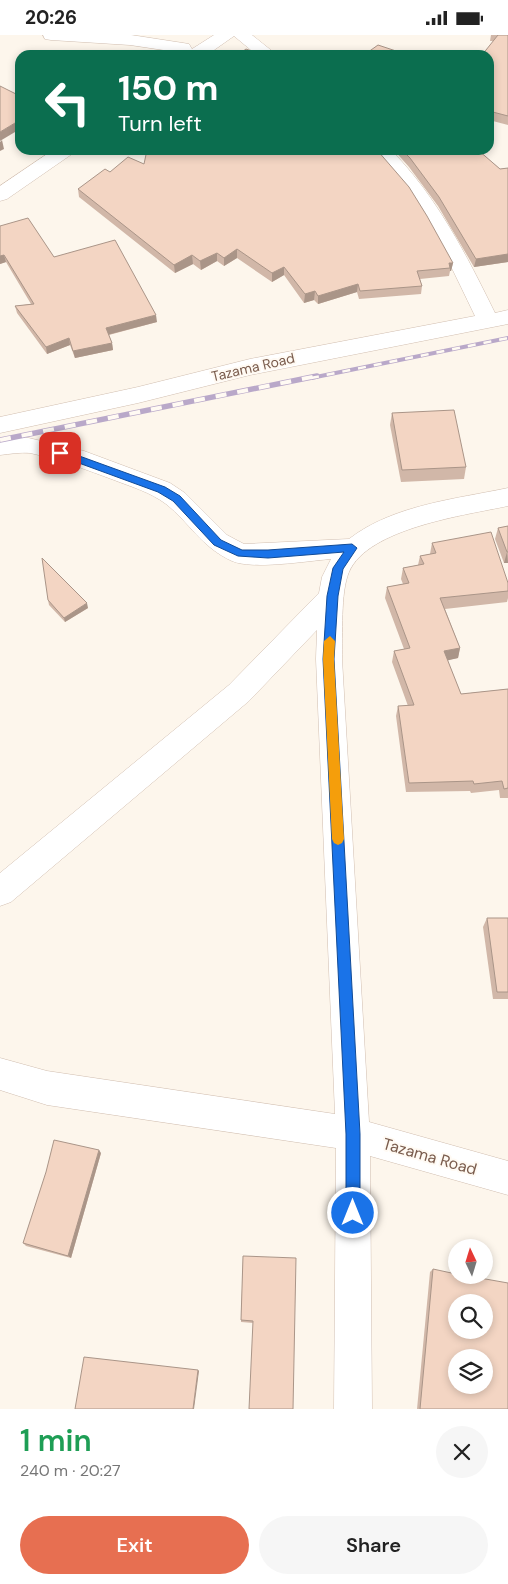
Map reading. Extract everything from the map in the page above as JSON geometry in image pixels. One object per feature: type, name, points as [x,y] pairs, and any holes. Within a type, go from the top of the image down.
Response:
[{"type":"street","points":[[51,35],[130,40],[183,48],[184,50]]},
{"type":"street","points":[[203,50],[226,35]]},
{"type":"street","points":[[241,35],[261,50]]},
{"type":"street","points":[[0,194],[58,155]]},
{"type":"street","points":[[385,155],[411,183],[432,211],[498,319]]},
{"type":"street","name":"Tazama Road","points":[[0,425],[138,395],[250,367],[498,319]]},
{"type":"street","points":[[0,447],[20,444],[30,445],[76,457],[162,489],[176,499],[218,543],[241,554],[352,548]]},
{"type":"street","points":[[353,1409],[353,1134],[329,659],[332,596],[338,568],[352,548],[371,535],[393,525],[508,497]]},
{"type":"street","points":[[0,892],[239,693],[332,596]]},
{"type":"street","name":"Tazama Road","points":[[0,1074],[47,1088],[353,1134],[508,1178]]},
{"type":"building","points":[[498,35],[508,35],[508,116],[494,112],[494,50],[486,50]]},
{"type":"building","points":[[378,45],[393,50],[371,50]]},
{"type":"building","points":[[0,86],[15,94],[15,123],[0,132]]},
{"type":"building","points":[[146,155],[381,155],[409,187],[453,263],[449,263],[450,268],[417,271],[422,286],[360,291],[358,284],[318,296],[315,291],[305,294],[284,267],[272,273],[237,249],[224,258],[217,253],[200,261],[192,255],[174,265],[78,189],[105,169],[110,172],[128,157],[144,164]]},
{"type":"building","points":[[407,155],[484,155],[500,169],[508,168],[508,254],[476,259],[439,197]]},
{"type":"building","points":[[28,218],[54,257],[115,240],[156,315],[106,328],[112,343],[73,351],[69,338],[46,347],[15,306],[34,304],[4,255],[0,256],[0,226]]},
{"type":"building","points":[[454,410],[466,467],[402,470],[392,413]]},
{"type":"building","points":[[508,526],[508,552],[507,552],[498,528]]},
{"type":"building","points":[[491,532],[508,583],[508,591],[440,598],[460,648],[444,651],[461,694],[508,689],[508,788],[504,789],[502,781],[474,784],[473,781],[409,783],[398,706],[414,705],[394,651],[410,648],[387,587],[409,583],[403,568],[424,564],[420,556],[436,553],[432,543]]},
{"type":"building","points":[[42,558],[87,603],[64,618],[48,600]]},
{"type":"building","points":[[487,918],[508,918],[508,992],[497,992]]},
{"type":"building","points":[[54,1140],[99,1150],[68,1256],[23,1243],[46,1172]]},
{"type":"building","points":[[243,1256],[296,1258],[293,1409],[249,1409],[253,1321],[241,1320]]},
{"type":"building","points":[[433,1269],[448,1272],[448,1284],[493,1284],[493,1280],[508,1283],[508,1409],[420,1409]]},
{"type":"building","points":[[84,1357],[198,1370],[193,1409],[75,1409]]},
{"type":"railway","points":[[311,378],[508,338]]},
{"type":"railway","points":[[0,440],[317,376]]},
{"type":"slow traffic","points":[[330,641],[329,659],[338,839]]},
{"type":"route","points":[[60,453],[76,457],[162,489],[176,499],[218,543],[241,554],[352,548],[338,568],[332,596],[329,659],[353,1134],[353,1213]]}]
